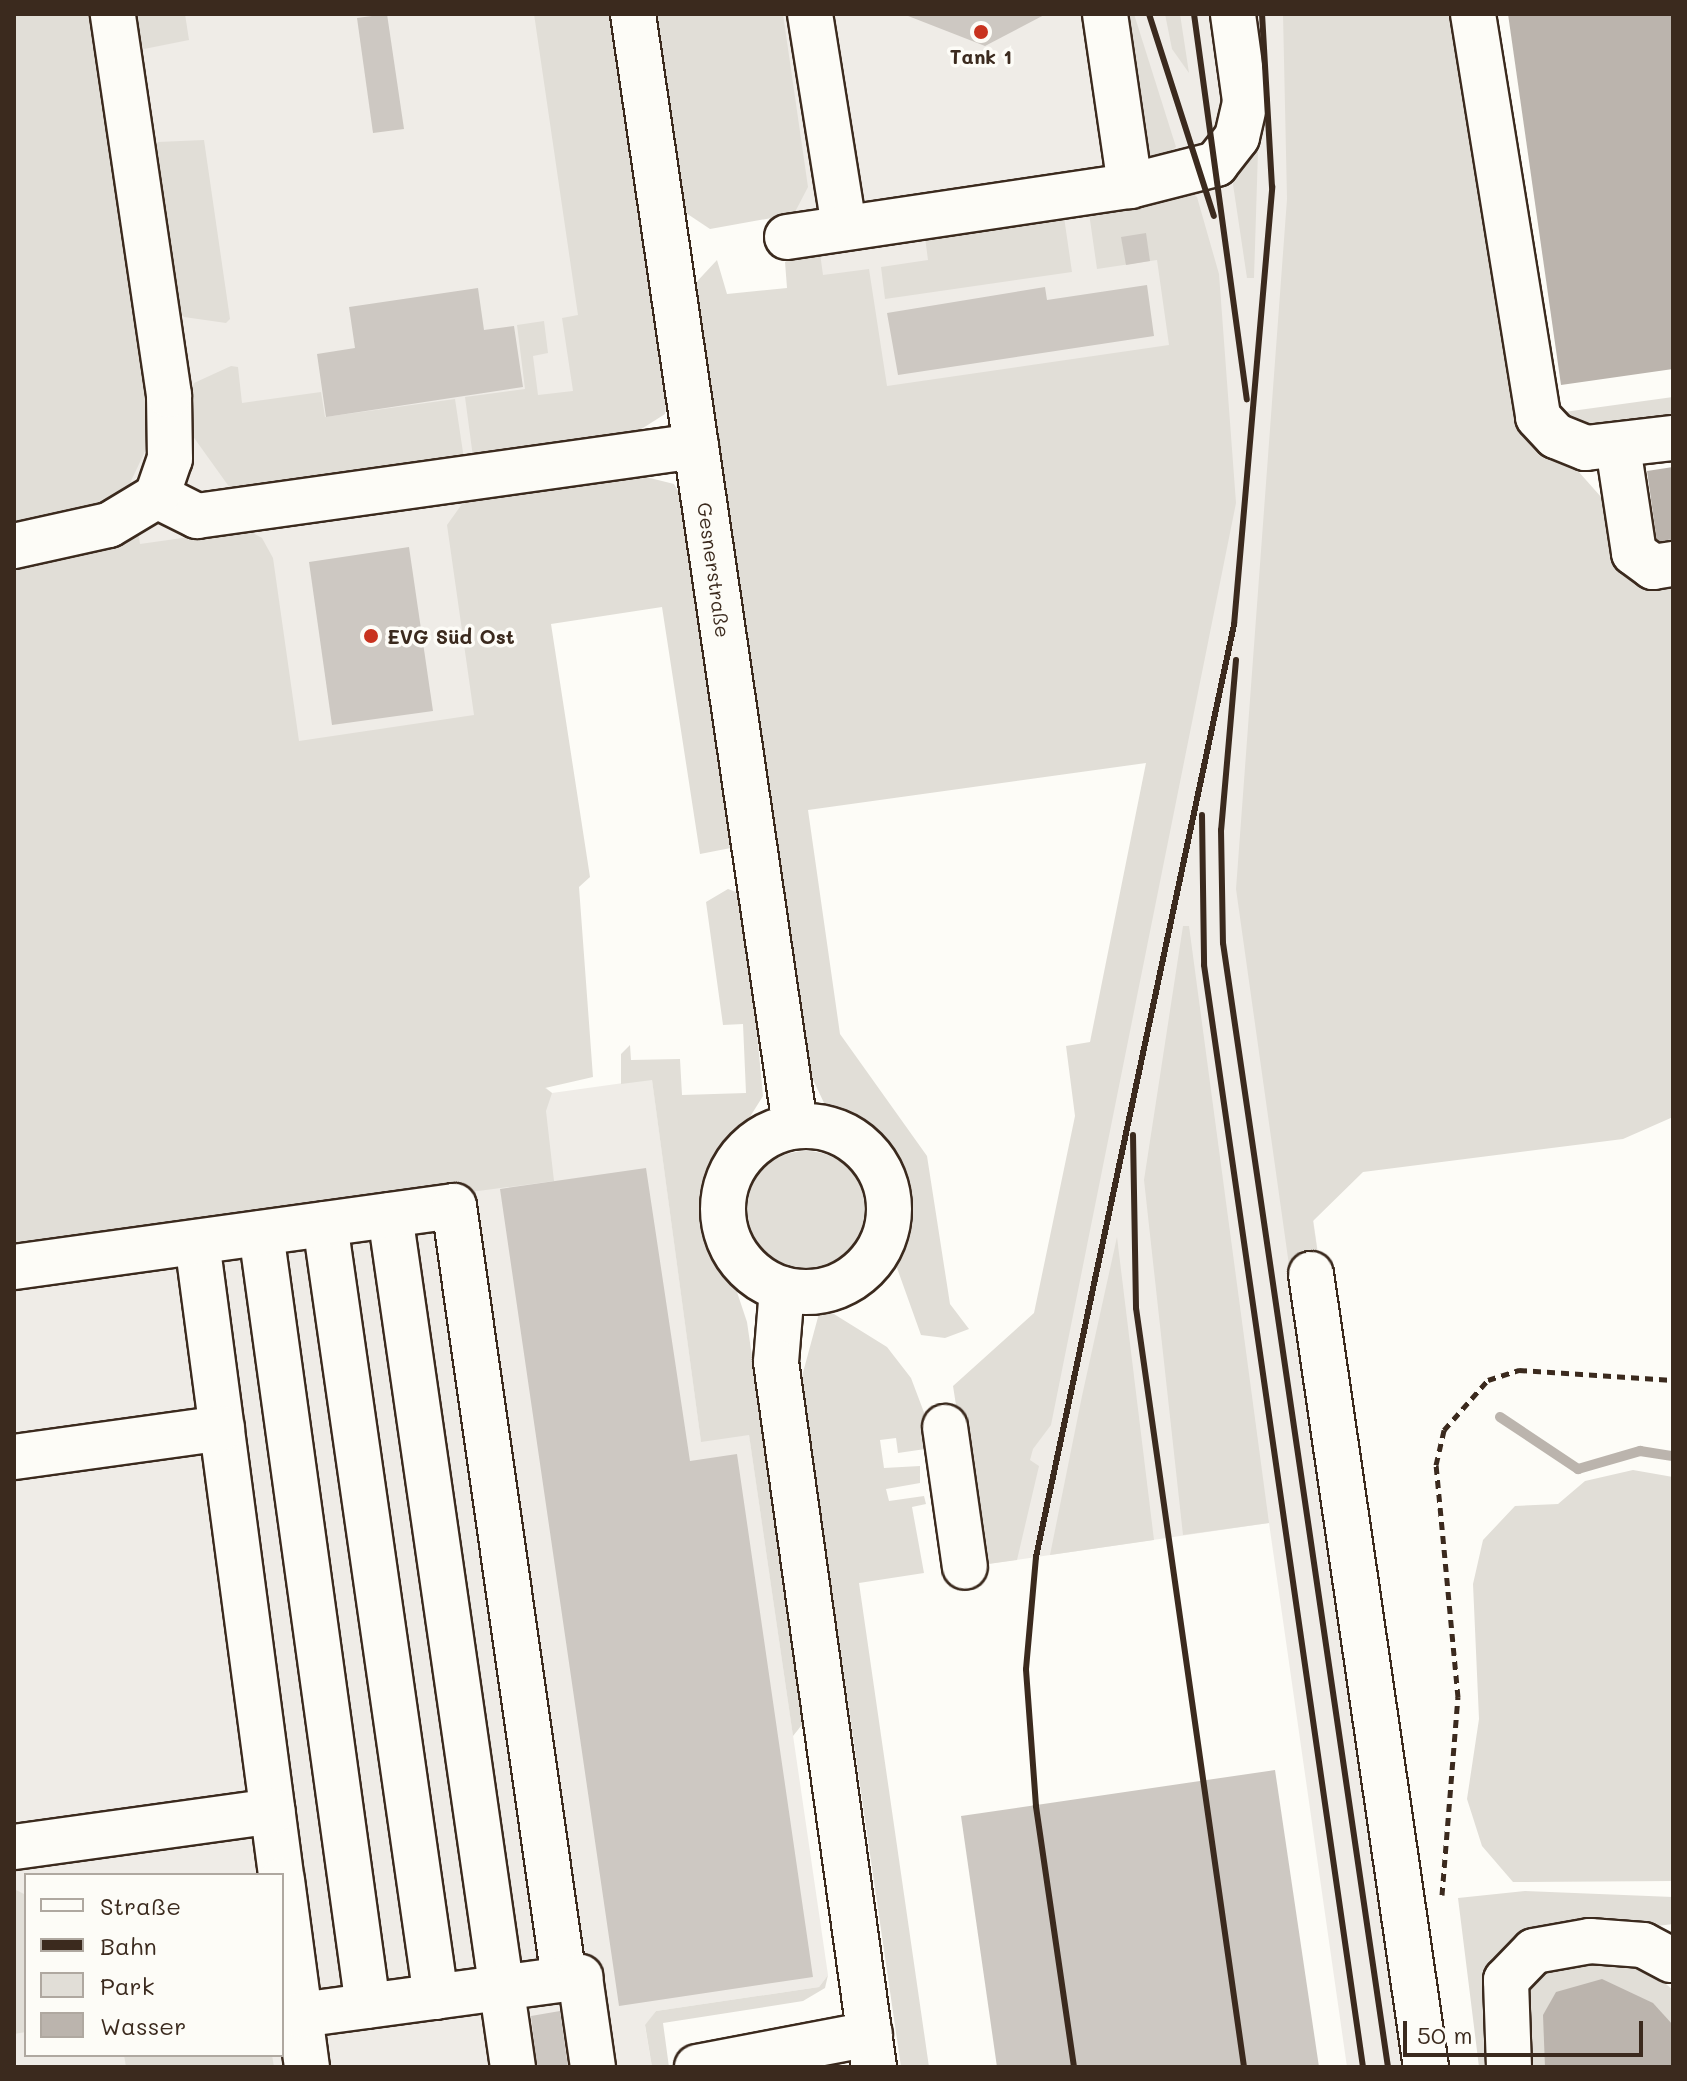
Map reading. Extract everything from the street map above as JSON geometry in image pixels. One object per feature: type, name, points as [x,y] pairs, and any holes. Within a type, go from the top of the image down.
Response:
[{"type":"lane","points":[[14,546],[109,525],[157,496],[170,459],[169,395],[113,14]]},
{"type":"lane","name":"Gesnerstraße","points":[[633,14],[795,1126]]},
{"type":"lane","points":[[810,14],[844,227]]},
{"type":"lane","points":[[1105,14],[1130,186]]},
{"type":"lane","points":[[787,237],[1130,186],[1216,164],[1237,137],[1245,101],[1233,14]]},
{"type":"lane","points":[[1473,14],[1528,391],[1556,436],[1586,448],[1618,447],[1673,438]]},
{"type":"lane","points":[[157,496],[197,516],[696,446]]},
{"type":"lane","points":[[1618,447],[1634,553],[1653,567],[1673,564]]},
{"type":"lane","points":[[795,1126],[835,1131],[864,1149],[884,1181],[888,1224],[871,1262],[848,1281],[812,1292],[782,1289],[739,1259],[722,1210],[725,1188],[746,1151],[795,1126]]},
{"type":"lane","points":[[14,1267],[454,1206],[572,1978],[593,2067]]},
{"type":"lane","points":[[390,1215],[513,2067]]},
{"type":"lane","points":[[325,1224],[436,1997]]},
{"type":"lane","points":[[261,1233],[368,2006]]},
{"type":"lane","points":[[197,1242],[281,1873]]},
{"type":"lane","points":[[1311,1274],[1426,2067]]},
{"type":"lane","points":[[697,2067],[872,2051],[776,1362],[782,1289]]},
{"type":"lane","points":[[945,1427],[965,1567]]},
{"type":"lane","points":[[14,1457],[222,1428]]},
{"type":"lane","points":[[14,1847],[273,1811]]},
{"type":"lane","points":[[284,1892],[307,2067]]},
{"type":"lane","points":[[1509,2067],[1506,1980],[1534,1951],[1590,1941],[1643,1945],[1671,1960]]},
{"type":"lane","points":[[300,2015],[572,1978]]},
{"type":"path","points":[[1442,1913],[1458,1697],[1436,1465],[1444,1430],[1488,1380],[1519,1370],[1673,1380]]},
{"type":"shaded area","points":[[14,14],[548,14],[610,438],[472,519],[545,1087],[552,1093],[652,1079],[701,1441],[749,1434],[828,1975],[819,1987],[656,2011],[645,2026],[652,2067],[14,2067]]},
{"type":"shaded area","points":[[755,14],[1321,14],[1266,894],[1436,2067],[1347,2067],[1269,1523],[981,1565],[1026,1415],[1204,587],[818,454]]},
{"type":"green space","points":[[14,14],[94,14],[150,401],[149,443],[131,481],[140,544],[246,529],[262,538],[273,558],[299,741],[474,715],[447,525],[467,497],[634,474],[674,484],[689,511],[736,847],[700,854],[662,607],[551,624],[590,877],[579,887],[593,1077],[545,1088],[552,1093],[546,1111],[554,1181],[14,1253]]},
{"type":"green space","points":[[130,14],[185,14],[189,40],[144,49],[134,42]]},
{"type":"green space","points":[[534,14],[616,14],[670,383],[665,414],[632,435],[473,457],[465,397],[525,389],[517,325],[544,321],[548,353],[533,356],[538,395],[573,391],[562,318],[578,315]]},
{"type":"green space","points":[[651,14],[783,14],[808,187],[794,214],[710,229],[680,209]]},
{"type":"green space","points":[[1122,14],[1134,14],[1176,147],[1149,167]]},
{"type":"green space","points":[[1165,14],[1180,14],[1189,73],[1172,49]]},
{"type":"green space","points":[[1283,14],[1464,14],[1570,462],[1673,578],[1673,1117],[1623,1139],[1363,1172],[1313,1221],[1436,2067],[1402,2067],[1236,889],[1287,199]]},
{"type":"green space","points":[[1259,119],[1254,278],[1247,278],[1231,171]]},
{"type":"green space","points":[[204,140],[230,319],[226,323],[184,317],[173,305],[152,153],[158,142]]},
{"type":"green space","points":[[1185,189],[1197,197],[1219,274],[1236,503],[1051,1425],[1033,1449],[1030,1460],[1039,1466],[1017,1560],[981,1565],[953,1386],[1034,1313],[1075,1116],[1066,1046],[1090,1042],[1146,763],[808,810],[840,1034],[927,1156],[950,1304],[969,1329],[945,1338],[921,1335],[892,1254],[901,1224],[896,1179],[868,1138],[825,1105],[806,1065],[690,289],[717,260],[727,294],[787,288],[785,262],[805,250],[820,253],[823,275],[869,269],[887,386],[1169,345],[1157,260],[1097,269],[1089,213],[1151,204]]},
{"type":"green space","points":[[1064,217],[1072,272],[885,299],[881,267],[928,260],[925,237]]},
{"type":"green space","points":[[1529,217],[1557,413],[1673,397],[1673,418],[1578,428],[1555,417],[1513,220]]},
{"type":"green space","points":[[231,366],[238,367],[242,403],[321,392],[325,417],[455,399],[464,459],[235,495],[192,435],[187,398],[194,383]]},
{"type":"green space","points":[[728,889],[744,895],[763,1096],[723,1160],[710,1211],[747,1322],[805,1721],[793,1736],[749,1435],[701,1442],[652,1080],[621,1084],[621,1054],[630,1045],[631,1060],[680,1059],[682,1095],[746,1093],[743,1024],[723,1025],[706,902]]},
{"type":"green space","points":[[1183,926],[1189,926],[1269,1523],[1183,1535],[1144,1180]]},
{"type":"green space","points":[[806,1151],[829,1155],[849,1168],[862,1188],[866,1211],[862,1234],[849,1254],[829,1267],[806,1271],[783,1267],[763,1254],[750,1234],[746,1211],[750,1188],[763,1168],[783,1155]]},
{"type":"green space","points":[[1117,1237],[1154,1540],[1050,1555],[1082,1396]]},
{"type":"green space","points":[[821,1306],[887,1347],[911,1378],[928,1423],[932,1448],[898,1453],[896,1438],[880,1440],[884,1468],[920,1466],[920,1483],[886,1489],[889,1501],[924,1496],[926,1504],[912,1507],[924,1573],[859,1583],[929,2067],[901,2067],[801,1380]]},
{"type":"green space","points":[[1633,1470],[1673,1477],[1673,1881],[1513,1882],[1482,1846],[1467,1799],[1479,1719],[1473,1584],[1483,1540],[1515,1506],[1558,1504],[1585,1481]]},
{"type":"green space","points":[[14,1889],[24,1894],[24,2032],[14,2034]]},
{"type":"green space","points":[[1525,1891],[1673,1897],[1673,1924],[1532,1942],[1502,2067],[1479,2067],[1458,1898]]},
{"type":"green space","points":[[1538,1960],[1640,1962],[1673,1990],[1673,2067],[1517,2067],[1514,1983]]},
{"type":"green space","points":[[828,1975],[825,1988],[803,2001],[663,2023],[669,2067],[652,2067],[645,2025],[656,2011],[819,1987]]},
{"type":"green space","points":[[124,2057],[272,2057],[274,2067],[126,2067]]},
{"type":"water","points":[[1508,14],[1671,14],[1673,369],[1561,385]]},
{"type":"water","points":[[1673,467],[1673,539],[1657,542],[1647,471]]},
{"type":"water","points":[[1602,1979],[1653,2003],[1673,2025],[1673,2067],[1545,2067],[1543,2015],[1556,1992]]},
{"type":"building","points":[[387,14],[404,129],[373,133],[357,18]]},
{"type":"building","name":"Tank 1","points":[[903,14],[1046,14],[985,46]]},
{"type":"building","points":[[1146,233],[1150,261],[1126,265],[1121,237]]},
{"type":"building","points":[[1147,285],[1154,336],[898,375],[887,313],[1045,287],[1047,300]]},
{"type":"building","points":[[478,288],[484,330],[514,326],[523,387],[326,417],[317,354],[355,348],[349,307]]},
{"type":"building","name":"EVG Süd Ost","points":[[409,547],[433,711],[332,725],[309,562]]},
{"type":"building","points":[[646,1168],[690,1461],[737,1454],[813,1977],[619,2006],[500,1189]]},
{"type":"building","points":[[1275,1770],[1319,2067],[997,2067],[961,1816]]},
{"type":"building","points":[[560,2011],[568,2067],[537,2067],[531,2016]]},
{"type":"waterway","points":[[1500,1417],[1578,1469],[1640,1451],[1673,1456]]},
{"type":"railway","points":[[1149,14],[1214,216]]},
{"type":"railway","points":[[1194,14],[1247,399]]},
{"type":"railway","points":[[1074,2067],[1036,1806],[1026,1669],[1036,1557],[1234,625],[1272,187],[1262,14]]},
{"type":"railway","points":[[1236,660],[1221,830],[1223,943],[1388,2067]]},
{"type":"railway","points":[[1202,815],[1204,965],[1363,2067]]},
{"type":"railway","points":[[1133,1135],[1136,1308],[1244,2067]]},
{"type":"place","name":"Tank 1","points":[[981,32]]},
{"type":"place","name":"EVG Süd Ost","points":[[371,636]]}]
